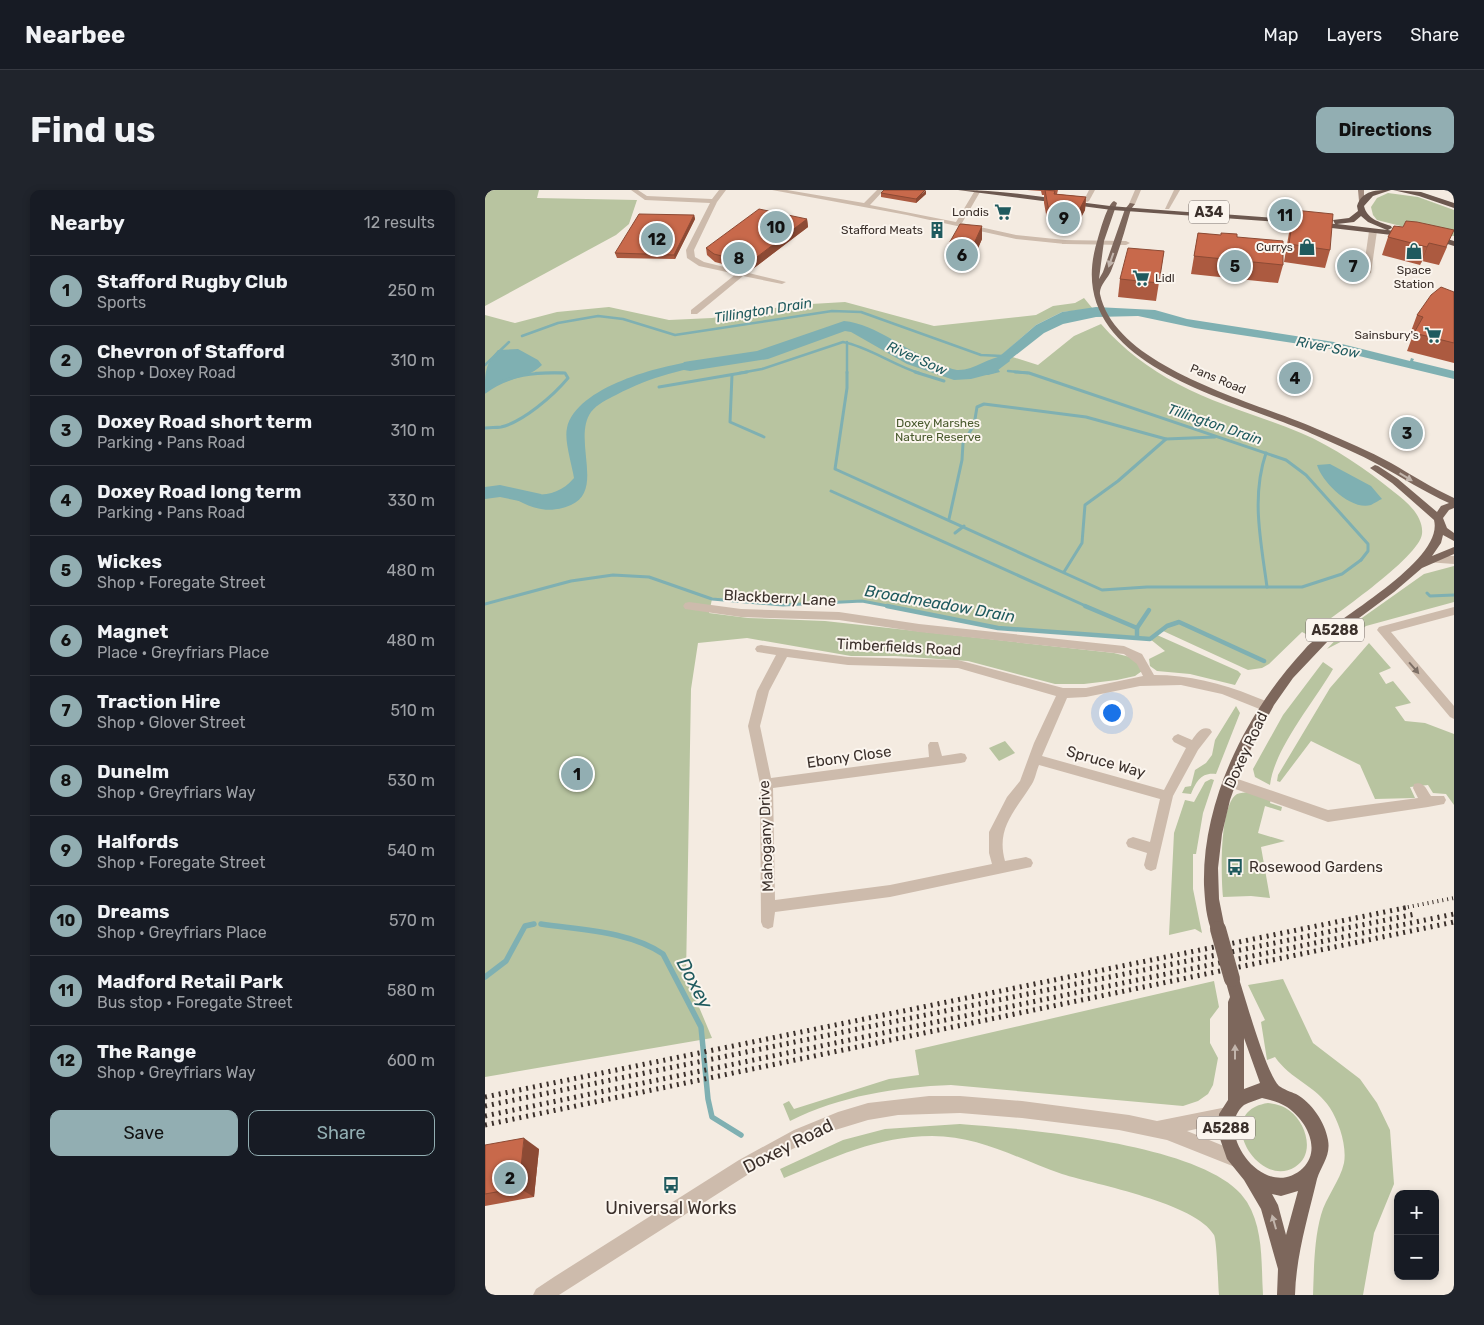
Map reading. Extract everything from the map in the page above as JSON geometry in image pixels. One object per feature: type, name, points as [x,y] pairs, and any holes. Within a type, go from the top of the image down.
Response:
[{"type":"highway","name":"A34","points":[[962,190],[1130,207],[1314,224],[1417,236],[1378,224],[1366,218],[1362,212],[1351,220],[1332,222],[1167,208],[1130,207]]},
{"type":"highway","name":"A34","points":[[990,190],[1087,200],[1113,205]]},
{"type":"highway","points":[[1362,212],[1362,200],[1367,191],[1387,190]]},
{"type":"highway","points":[[1397,190],[1454,199]]},
{"type":"highway","points":[[1424,195],[1454,206]]},
{"type":"highway","points":[[1439,240],[1454,243]]},
{"type":"main road","name":"Pans Road","points":[[1113,205],[1094,271],[1098,299],[1109,320],[1131,345],[1155,363],[1188,381],[1287,419],[1380,462],[1454,504]]},
{"type":"main road","points":[[1097,288],[1107,272],[1130,207]]},
{"type":"main road","name":"Pans Road","points":[[1363,455],[1371,465],[1395,481],[1454,538]]},
{"type":"main road","points":[[1438,521],[1445,508],[1454,504]]},
{"type":"main road","name":"Doxey Road","points":[[1417,568],[1433,549],[1438,538],[1438,521]]},
{"type":"main road","name":"Doxey Road","points":[[1273,1090],[1263,1073],[1237,995],[1211,898],[1216,831],[1229,781],[1254,727],[1267,706],[1310,650],[1417,568],[1454,550]]},
{"type":"main road","name":"Doxey Road","points":[[1232,1108],[1237,995]]},
{"type":"main road","name":"A5288","points":[[1286,1295],[1287,1269],[1310,1176],[1319,1156],[1318,1133],[1311,1118],[1301,1105],[1287,1096],[1273,1090],[1252,1091],[1232,1108],[1227,1137],[1235,1158],[1250,1175],[1269,1205],[1287,1269]]},
{"type":"main road","name":"A5288","points":[[1250,1175],[1265,1184],[1282,1187],[1297,1184],[1310,1176]]},
{"type":"street","points":[[634,190],[645,198],[714,202]]},
{"type":"street","points":[[723,190],[714,202],[689,250],[691,258],[702,264],[783,282]]},
{"type":"street","points":[[775,190],[958,224],[1016,237],[1065,242],[1126,243]]},
{"type":"street","points":[[865,206],[881,190]]},
{"type":"street","points":[[1087,200],[1091,190]]},
{"type":"street","points":[[1130,207],[1138,190]]},
{"type":"street","points":[[1167,208],[1177,190]]},
{"type":"street","points":[[958,224],[977,192]]},
{"type":"street","points":[[1367,273],[1373,231]]},
{"type":"street","points":[[694,312],[743,274]]},
{"type":"street","points":[[1431,560],[1454,560]]},
{"type":"street","name":"Blackberry Lane","points":[[689,606],[755,614],[839,616],[919,628],[1124,650],[1134,652],[1141,657],[1150,680]]},
{"type":"street","points":[[1454,611],[1383,630],[1454,714]]},
{"type":"street","name":"Timberfields Road","points":[[761,649],[848,661],[958,664],[1063,693],[1094,691],[1150,680],[1209,685],[1267,706]]},
{"type":"street","name":"Mahogany Drive","points":[[768,922],[766,784],[754,726],[763,691],[784,652]]},
{"type":"street","points":[[1000,867],[995,853],[996,832],[1012,801],[1026,783],[1037,759],[1040,743],[1063,693]]},
{"type":"street","points":[[1151,865],[1167,796],[1195,746],[1206,732]]},
{"type":"street","points":[[1178,739],[1195,746]]},
{"type":"street","points":[[934,745],[936,761]]},
{"type":"street","name":"Ebony Close","points":[[766,784],[961,758]]},
{"type":"street","name":"Spruce Way","points":[[1037,759],[1167,796]]},
{"type":"street","points":[[1229,781],[1328,816],[1433,801],[1419,788]]},
{"type":"street","points":[[1133,843],[1155,849]]},
{"type":"street","name":"Mahogany Drive","points":[[768,907],[890,891],[1026,863]]},
{"type":"street","name":"Doxey Road","points":[[542,1295],[749,1164],[790,1141],[839,1120],[896,1107],[934,1104],[1032,1111],[1157,1129],[1213,1152],[1235,1158]]},
{"type":"street","name":"Doxey Road","points":[[1157,1129],[1232,1108]]},
{"type":"green space","points":[[485,190],[539,190],[537,198],[637,200],[629,224],[616,235],[485,306]]},
{"type":"green space","points":[[1388,193],[1418,197],[1454,210],[1454,236],[1436,235],[1377,220],[1373,215],[1371,207],[1377,198]]},
{"type":"green space","name":"Doxey Marshes Nature Reserve","points":[[1084,298],[1093,309],[1062,312],[1036,325],[1003,354],[1038,365],[1074,336],[1101,324],[1137,358],[1178,384],[1208,398],[1301,433],[1326,445],[1361,467],[1409,504],[1417,515],[1422,527],[1422,534],[1417,545],[1406,558],[1372,587],[1308,635],[1302,632],[1269,664],[1262,668],[1248,670],[1161,630],[1157,635],[1238,671],[1241,674],[1235,685],[1190,674],[1157,671],[1150,666],[1149,659],[1165,651],[1150,639],[998,628],[862,601],[783,605],[712,599],[709,613],[748,618],[825,621],[1114,653],[1134,658],[1142,671],[1135,676],[1117,680],[1084,684],[1055,684],[968,661],[895,656],[851,656],[747,638],[698,643],[691,689],[686,976],[712,1038],[485,1077],[485,315],[515,323],[557,312],[609,307],[669,320],[712,318],[794,305],[845,302],[934,326],[1036,315],[1053,306],[1075,303]]},
{"type":"green space","points":[[1454,566],[1454,602],[1366,626],[1354,635],[1327,649],[1345,630],[1424,574]]},
{"type":"green space","points":[[1369,643],[1391,668],[1379,673],[1386,684],[1393,681],[1411,703],[1395,707],[1405,721],[1425,723],[1454,734],[1454,805],[1446,794],[1433,793],[1428,785],[1410,787],[1415,798],[1375,799],[1360,765],[1311,741],[1280,782],[1277,781],[1278,775],[1330,688]]},
{"type":"green space","points":[[1323,662],[1333,669],[1287,741],[1273,771],[1270,785],[1255,777],[1253,769],[1283,715]]},
{"type":"green space","points":[[1236,706],[1240,713],[1216,774],[1203,776],[1197,782],[1191,794],[1182,793],[1185,787],[1191,786],[1195,770],[1206,763],[1212,755],[1215,740]]},
{"type":"green space","points":[[1005,741],[1015,753],[999,761],[989,748]]},
{"type":"green space","points":[[1211,779],[1214,780],[1203,813],[1196,854],[1193,854],[1193,889],[1202,933],[1195,929],[1169,935],[1174,833],[1185,800],[1194,802],[1205,782]]},
{"type":"green space","points":[[1249,792],[1271,799],[1270,803],[1282,807],[1281,811],[1265,806],[1258,833],[1285,841],[1261,847],[1270,898],[1251,896],[1223,897],[1223,842],[1227,812],[1231,801],[1237,794]]},
{"type":"green space","points":[[1283,979],[1313,1043],[1360,1079],[1377,1103],[1390,1130],[1394,1184],[1374,1233],[1363,1295],[1313,1295],[1319,1225],[1323,1208],[1342,1170],[1345,1156],[1336,1120],[1324,1100],[1281,1065],[1275,1057],[1267,1060],[1261,1022],[1265,1020],[1248,985]]},
{"type":"green space","points":[[1214,981],[1219,1007],[1210,1019],[1210,1043],[1218,1058],[1213,1085],[1208,1094],[1198,1101],[1183,1106],[951,1085],[869,1094],[829,1105],[790,1121],[783,1104],[789,1101],[794,1109],[889,1079],[919,1075],[915,1050]]},
{"type":"green space","points":[[1268,1103],[1290,1111],[1296,1116],[1304,1131],[1307,1147],[1301,1161],[1295,1167],[1281,1171],[1267,1168],[1255,1159],[1246,1147],[1242,1133],[1243,1120],[1252,1109]]},
{"type":"green space","points":[[960,1124],[1027,1130],[1115,1143],[1158,1153],[1197,1166],[1228,1182],[1247,1202],[1256,1224],[1261,1247],[1263,1295],[1219,1295],[1214,1235],[1204,1224],[1188,1214],[1144,1197],[1062,1174],[983,1144],[950,1137],[912,1137],[856,1149],[784,1178],[780,1169],[843,1140],[885,1129]]},
{"type":"water","points":[[1096,307],[1155,310],[1187,319],[1334,342],[1410,361],[1411,358],[1414,359],[1413,361],[1454,371],[1454,379],[1326,348],[1195,328],[1138,316],[1096,317],[1063,324],[1044,333],[998,369],[1000,372],[988,375],[971,374],[1000,357],[996,355],[1001,355],[1036,325],[1062,312]]},
{"type":"water","points":[[518,349],[538,360],[542,365],[529,374],[499,384],[485,392],[485,379],[490,360],[498,350]]},
{"type":"water","points":[[697,361],[724,362],[655,378],[629,388],[593,409],[586,423],[586,488],[581,498],[571,505],[551,510],[542,509],[526,504],[500,491],[540,495],[558,491],[566,486],[574,478],[567,446],[567,428],[574,414],[586,401],[603,390],[642,373]]},
{"type":"water","points":[[1330,464],[1371,486],[1382,499],[1371,505],[1363,506],[1355,504],[1338,494],[1325,479],[1317,465]]},
{"type":"building","points":[[884,190],[925,190],[916,199],[881,193]]},
{"type":"building","points":[[1045,190],[1055,191],[1054,194],[1086,197],[1077,214],[1049,212]]},
{"type":"building","points":[[759,209],[807,219],[749,263],[714,254],[706,248]]},
{"type":"building","points":[[1294,210],[1333,214],[1330,250],[1289,244]]},
{"type":"building","points":[[639,214],[694,215],[674,255],[615,253]]},
{"type":"building","points":[[1406,221],[1454,230],[1446,247],[1429,243],[1427,247],[1388,237],[1394,226],[1403,227]]},
{"type":"building","points":[[960,224],[982,226],[971,250],[947,247]]},
{"type":"building","points":[[1198,233],[1237,234],[1237,237],[1283,241],[1283,265],[1194,256]]},
{"type":"building","points":[[1128,248],[1164,251],[1159,283],[1120,279]]},
{"type":"building","points":[[1441,287],[1454,292],[1454,343],[1414,333],[1423,317],[1417,315],[1431,295]]},
{"type":"building","points":[[524,1138],[519,1188],[485,1194],[485,1145]]},
{"type":"waterway","name":"Tillington Drain","points":[[522,336],[558,323],[598,316],[623,319],[675,335],[832,311],[861,312],[981,355],[1002,356]]},
{"type":"waterway","name":"River Sow","points":[[690,366],[762,355],[844,326],[855,327],[913,360],[954,375],[971,374],[988,369],[1002,361]]},
{"type":"waterway","name":"Tillington Drain","points":[[485,365],[509,342]]},
{"type":"waterway","points":[[740,373],[762,369],[843,342],[847,343]]},
{"type":"waterway","points":[[847,343],[919,373]]},
{"type":"waterway","points":[[847,343],[847,388],[835,469],[963,527]]},
{"type":"waterway","name":"Tillington Drain","points":[[1008,371],[1026,373]]},
{"type":"waterway","points":[[659,387],[747,372]]},
{"type":"waterway","points":[[915,372],[944,381]]},
{"type":"waterway","name":"Tillington Drain","points":[[1015,372],[1026,373]]},
{"type":"waterway","points":[[536,373],[544,373]]},
{"type":"waterway","points":[[485,392],[513,378],[544,373]]},
{"type":"waterway","points":[[485,428],[501,427],[519,420],[546,400],[568,378],[565,373],[544,373]]},
{"type":"waterway","name":"Tillington Drain","points":[[1026,373],[1266,453]]},
{"type":"waterway","points":[[732,375],[730,422],[764,437]]},
{"type":"waterway","points":[[949,519],[962,460],[963,443],[974,425],[977,407],[984,404],[1086,417],[1166,439]]},
{"type":"waterway","points":[[1166,439],[1215,437]]},
{"type":"waterway","points":[[1064,572],[1082,543],[1085,505],[1118,481],[1166,439]]},
{"type":"waterway","name":"Tillington Drain","points":[[1266,453],[1286,460],[1306,475],[1368,544],[1368,551],[1361,560],[1342,574],[1302,587],[1267,587]]},
{"type":"waterway","points":[[1266,453],[1261,470],[1258,503],[1260,536],[1267,587]]},
{"type":"waterway","name":"River Sow","points":[[485,493],[500,491],[534,498]]},
{"type":"waterway","points":[[831,491],[1088,607]]},
{"type":"waterway","points":[[955,533],[963,527]]},
{"type":"waterway","points":[[963,527],[1102,590],[1147,587],[1267,587]]},
{"type":"waterway","name":"Broadmeadow Drain","points":[[485,604],[571,581],[613,575],[649,577],[712,599],[783,605],[862,601],[893,607]]},
{"type":"waterway","name":"Tillington Drain","points":[[1427,593],[1430,596],[1454,595]]},
{"type":"waterway","name":"Broadmeadow Drain","points":[[887,606],[998,628],[1150,639],[1167,626],[1179,622],[1264,661]]},
{"type":"waterway","points":[[1085,606],[1137,628]]},
{"type":"waterway","points":[[1137,628],[1149,610]]},
{"type":"waterway","points":[[1137,628],[1137,637]]},
{"type":"waterway","name":"Doxey","points":[[485,977],[506,961],[525,926],[534,924]]},
{"type":"waterway","name":"Doxey","points":[[541,924],[620,936],[650,946],[663,954],[701,1027],[708,1099],[712,1117],[741,1135]]},
{"type":"railway","points":[[1403,908],[1454,898]]},
{"type":"railway","points":[[485,1097],[1409,907]]},
{"type":"railway","points":[[485,1106],[1415,914]]},
{"type":"railway","points":[[485,1116],[1454,914]]},
{"type":"railway","points":[[485,1125],[1454,922]]},
{"type":"place","name":"Londis","points":[[1003,212]]},
{"type":"place","name":"Madford Retail Park","points":[[1285,215]]},
{"type":"place","name":"Halfords","points":[[1064,218]]},
{"type":"place","name":"Dreams","points":[[776,227]]},
{"type":"place","name":"Stafford Meats","points":[[937,230]]},
{"type":"place","name":"The Range","points":[[657,239]]},
{"type":"place","name":"Currys","points":[[1307,247]]},
{"type":"place","name":"Space Station","points":[[1414,251]]},
{"type":"place","name":"Magnet","points":[[962,255]]},
{"type":"place","name":"Dunelm","points":[[739,258]]},
{"type":"place","name":"Wickes","points":[[1235,266]]},
{"type":"place","name":"Traction Hire","points":[[1353,266]]},
{"type":"place","name":"Lidl","points":[[1141,278]]},
{"type":"place","name":"Sainsbury's","points":[[1433,335]]},
{"type":"place","name":"Doxey Road long term","points":[[1295,378]]},
{"type":"place","name":"Doxey Road short term","points":[[1407,433]]},
{"type":"place","name":"Stafford Rugby Club","points":[[577,774]]},
{"type":"place","name":"Rosewood Gardens","points":[[1235,867]]},
{"type":"place","name":"Chevron of Stafford","points":[[510,1178]]},
{"type":"place","name":"Universal Works","points":[[671,1185]]}]
